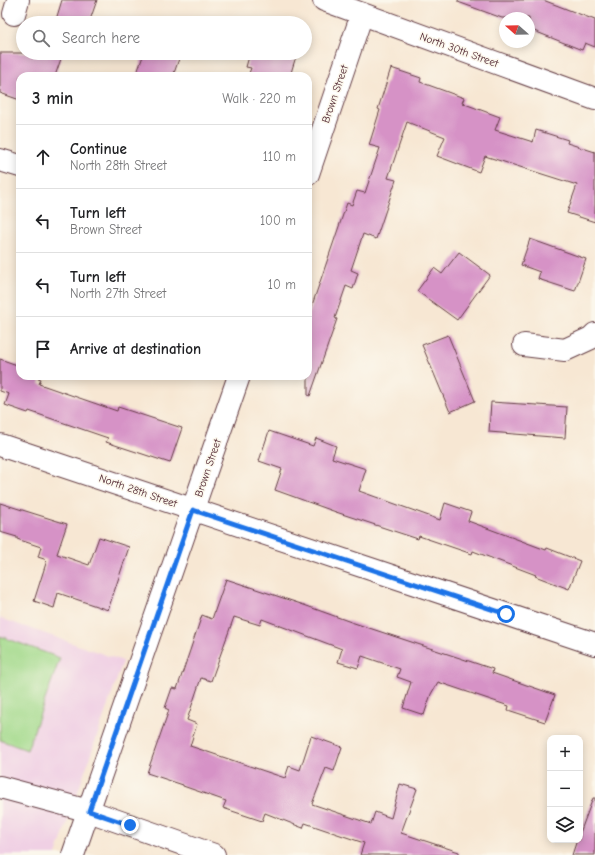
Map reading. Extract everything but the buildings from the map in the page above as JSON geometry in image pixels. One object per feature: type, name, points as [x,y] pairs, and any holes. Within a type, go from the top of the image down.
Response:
[{"type":"street","name":"North 30th Street","points":[[324,0],[595,99]]},
{"type":"street","name":"Brown Street","points":[[312,162],[362,14]]},
{"type":"street","points":[[0,160],[16,165]]},
{"type":"street","points":[[524,345],[565,350],[591,338],[595,334]]},
{"type":"street","name":"Brown Street","points":[[73,855],[238,380]]},
{"type":"street","name":"North 28th Street","points":[[0,445],[595,644]]},
{"type":"street","points":[[0,787],[89,811],[214,855]]},
{"type":"shaded area","points":[[0,618],[123,661],[56,855],[0,855]]},
{"type":"green space","points":[[0,636],[60,658],[27,750],[0,740]]},
{"type":"route","points":[[130,825],[89,811],[193,510],[506,614]]}]
